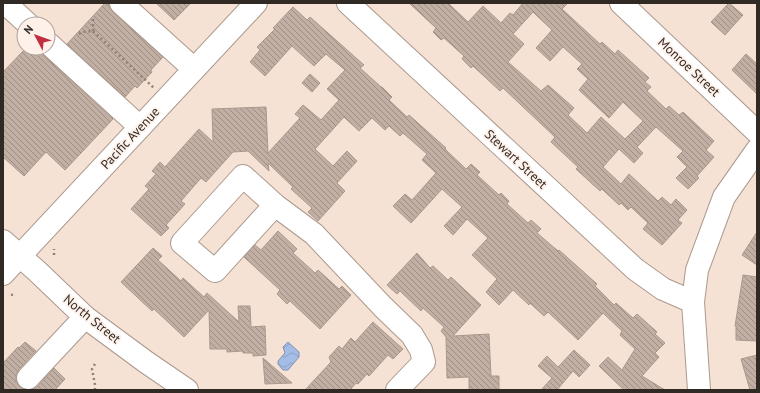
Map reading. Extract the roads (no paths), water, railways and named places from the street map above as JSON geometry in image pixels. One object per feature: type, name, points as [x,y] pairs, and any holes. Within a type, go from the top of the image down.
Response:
[{"type":"street","points":[[5,3],[19,16]]},
{"type":"street","points":[[121,3],[194,69]]},
{"type":"street","name":"Pacific Avenue","points":[[3,274],[256,3]]},
{"type":"street","name":"Stewart Street","points":[[348,3],[635,269],[663,289],[693,302]]},
{"type":"street","name":"Monroe Street","points":[[621,3],[757,132]]},
{"type":"street","points":[[56,50],[140,127]]},
{"type":"street","points":[[699,390],[693,302],[697,270],[724,197],[757,150]]},
{"type":"street","points":[[275,205],[314,234],[383,307],[412,335],[421,350],[424,362],[397,390]]},
{"type":"street","name":"North Street","points":[[3,242],[38,272],[85,317],[187,390]]},
{"type":"street","points":[[28,378],[85,317]]},
{"type":"water","points":[[288,342],[299,352],[299,357],[288,370],[283,370],[278,364],[278,361],[285,353],[283,347]]}]
